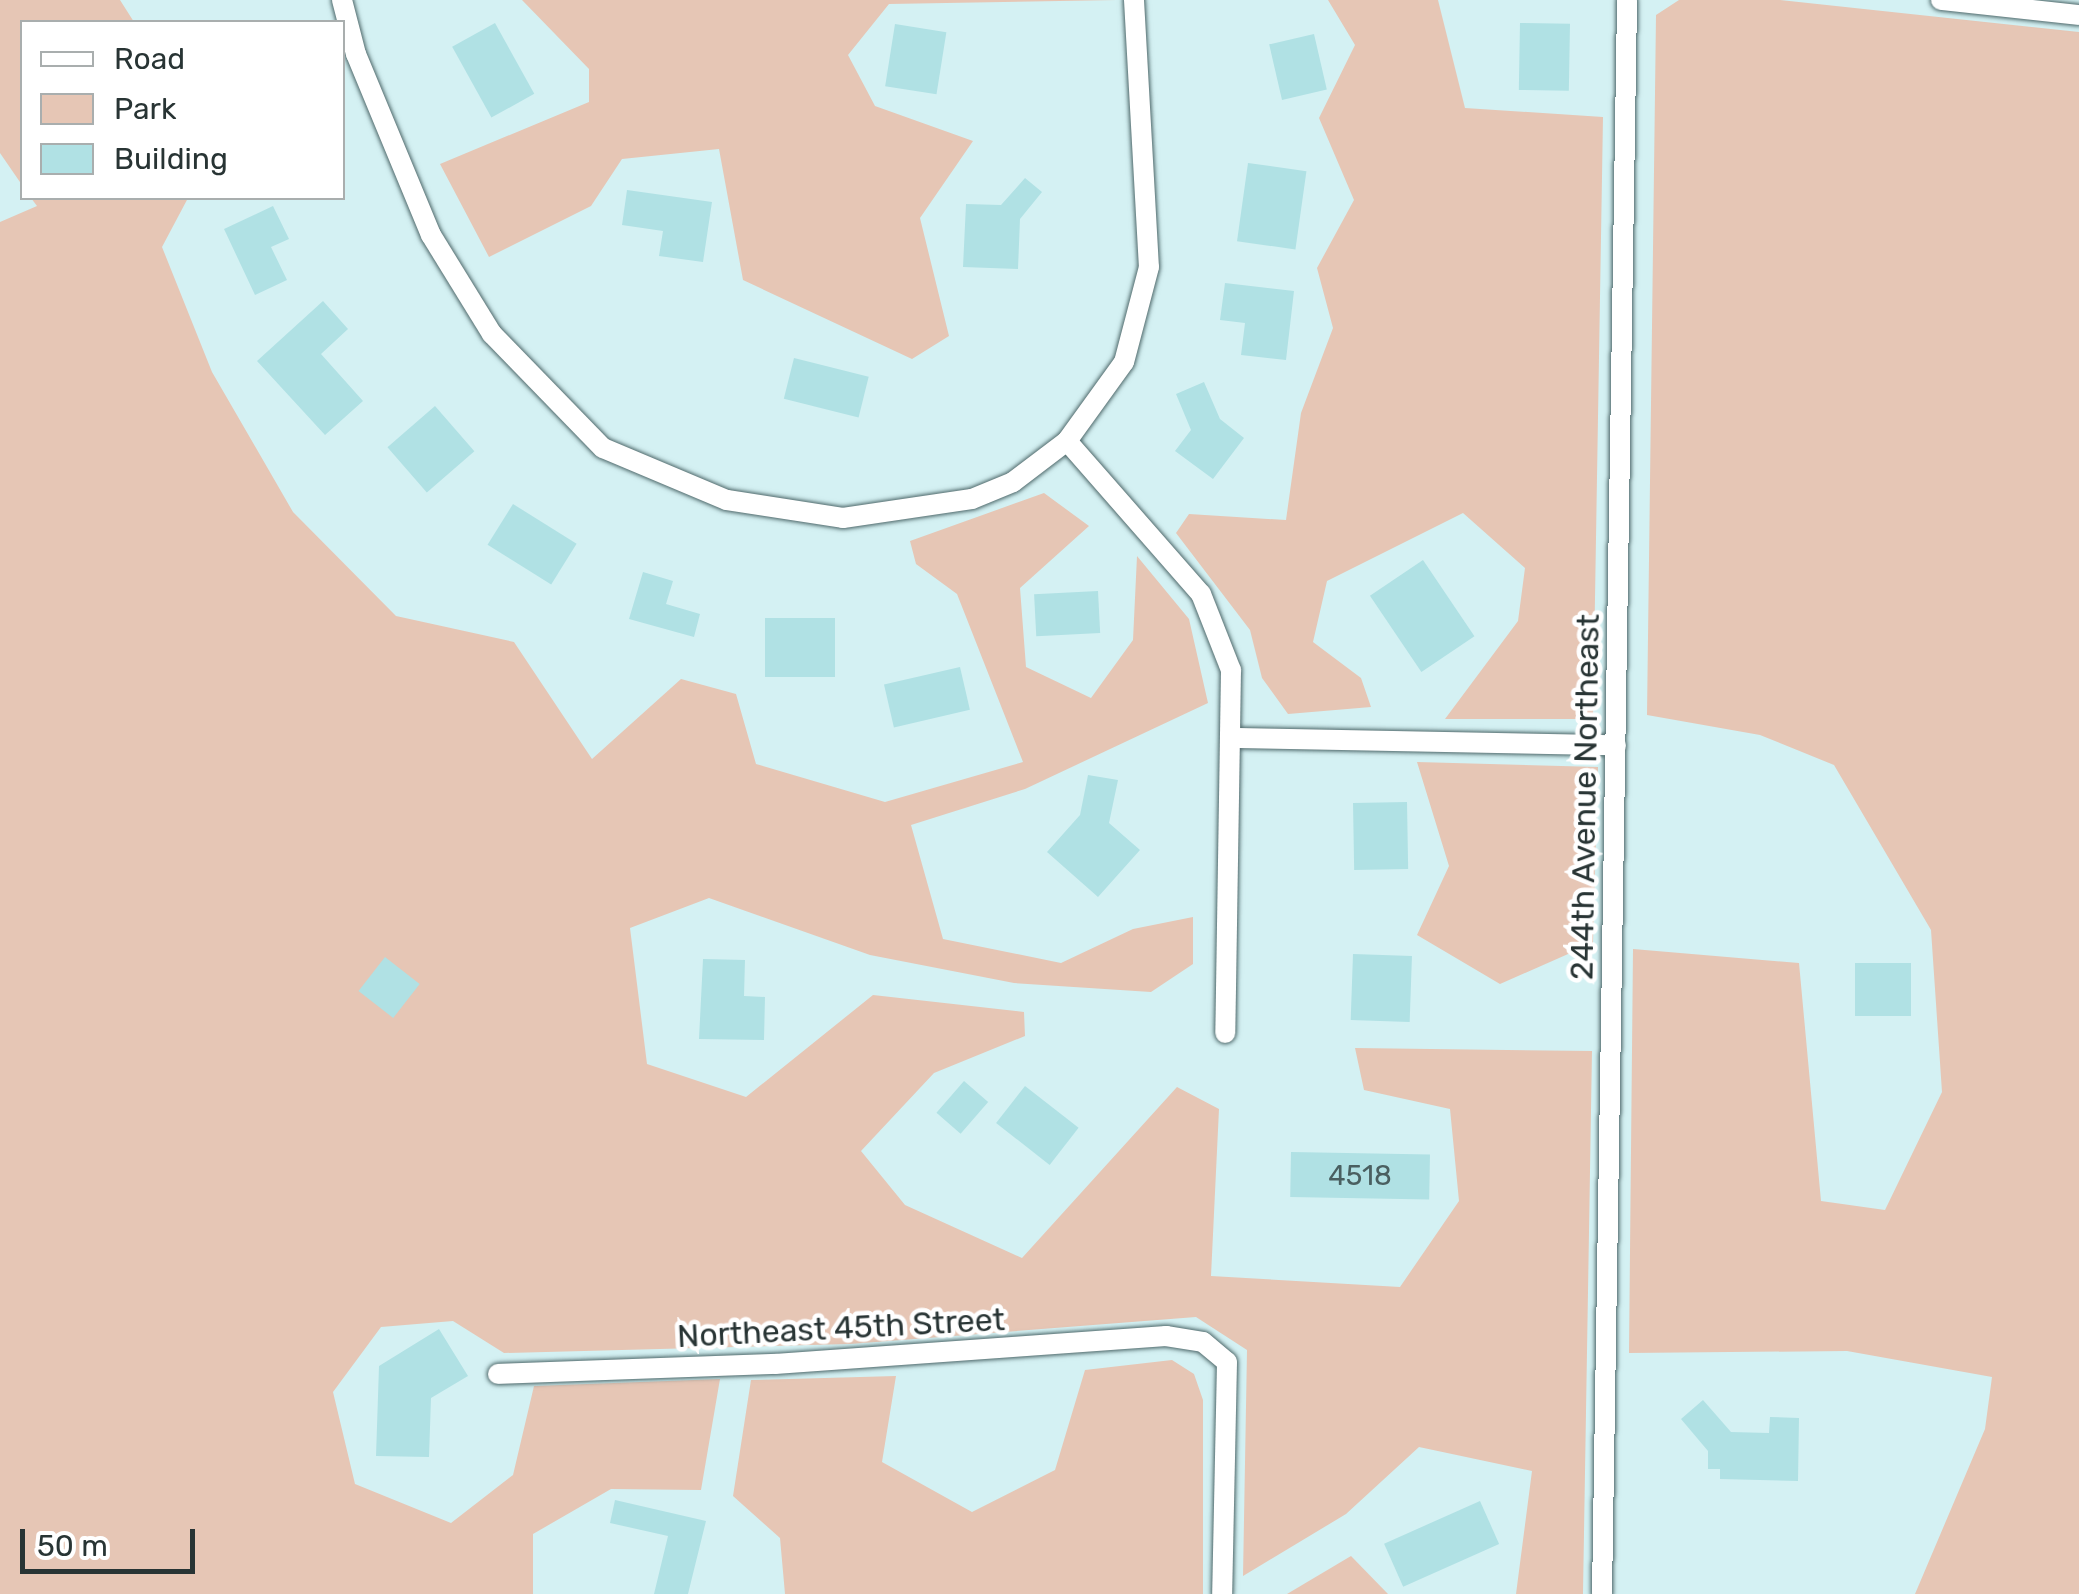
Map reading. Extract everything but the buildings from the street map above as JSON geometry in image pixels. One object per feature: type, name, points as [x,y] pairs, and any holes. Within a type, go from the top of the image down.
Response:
[{"type":"street","points":[[342,0],[356,54],[431,235],[492,334],[603,448],[726,500],[843,518],[972,499],[1012,482],[1068,441],[1124,362],[1149,266],[1134,0]]},
{"type":"street","name":"244th Avenue Northeast","points":[[1602,1594],[1627,0]]},
{"type":"street","points":[[1941,0],[2079,15]]},
{"type":"street","points":[[1068,441],[1201,594],[1231,670],[1235,738],[1224,1033]]},
{"type":"street","points":[[1235,738],[1616,744]]},
{"type":"street","name":"Northeast 45th Street","points":[[498,1374],[1188,1338],[1214,1347],[1227,1362],[1222,1594]]},
{"type":"green space","points":[[0,0],[120,0],[133,20],[20,20],[20,182],[0,153]]},
{"type":"green space","points":[[522,0],[1117,0],[889,4],[848,55],[875,106],[973,141],[920,218],[949,336],[912,359],[743,280],[719,149],[622,159],[591,206],[489,257],[440,164],[589,102],[589,69]]},
{"type":"green space","points":[[1328,0],[1438,0],[1465,108],[1603,117],[1593,719],[1445,719],[1518,621],[1525,568],[1463,513],[1327,581],[1313,642],[1361,678],[1371,707],[1288,714],[1262,678],[1250,630],[1176,533],[1189,514],[1286,520],[1301,413],[1333,328],[1317,268],[1354,200],[1319,118],[1355,45]]},
{"type":"green space","points":[[1679,0],[1780,0],[2079,32],[2079,1594],[1915,1594],[1985,1429],[1992,1377],[1847,1351],[1629,1353],[1633,949],[1799,963],[1821,1201],[1885,1210],[1942,1092],[1931,930],[1834,765],[1760,735],[1647,715],[1656,15]]},
{"type":"green space","points":[[32,200],[187,200],[162,247],[212,372],[293,512],[396,616],[514,642],[592,759],[681,679],[736,694],[756,764],[885,802],[1023,762],[957,594],[916,564],[910,541],[1044,493],[1089,526],[1020,588],[1026,667],[1091,698],[1133,640],[1137,556],[1189,619],[1208,703],[1025,789],[911,825],[943,939],[1061,963],[1133,929],[1193,917],[1193,964],[1151,992],[1014,983],[870,955],[709,898],[630,928],[647,1064],[746,1097],[873,995],[1024,1012],[1025,1036],[934,1073],[861,1151],[905,1205],[1022,1258],[1177,1087],[1219,1109],[1211,1276],[1400,1287],[1459,1201],[1450,1109],[1364,1090],[1355,1048],[1592,1051],[1583,1594],[1516,1594],[1532,1471],[1419,1447],[1346,1514],[1243,1576],[1247,1350],[1196,1317],[850,1344],[504,1353],[453,1321],[381,1327],[333,1392],[355,1484],[451,1523],[513,1475],[534,1386],[720,1379],[701,1490],[611,1489],[533,1534],[533,1594],[0,1594],[0,222],[37,206]]},
{"type":"green space","points":[[1417,762],[1598,767],[1593,943],[1500,984],[1417,935],[1449,866]]},
{"type":"green space","points":[[1172,1360],[1194,1374],[1203,1400],[1203,1594],[785,1594],[780,1538],[733,1496],[751,1380],[896,1376],[882,1462],[972,1512],[1055,1470],[1085,1370]]},
{"type":"green space","points":[[1351,1556],[1388,1594],[1287,1594]]}]
